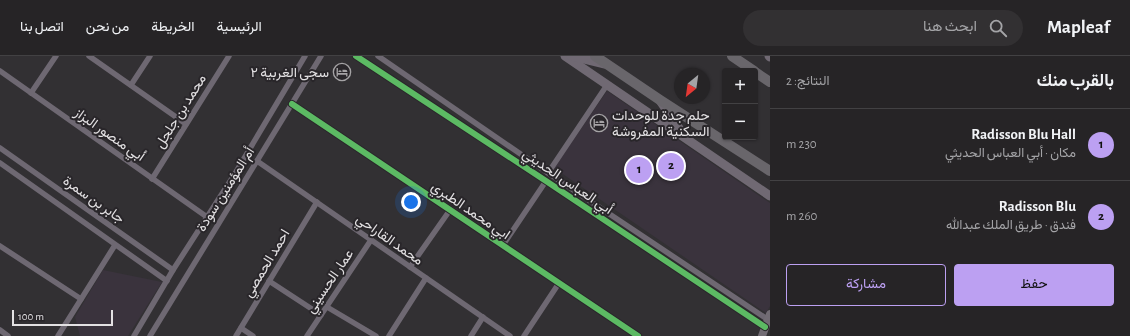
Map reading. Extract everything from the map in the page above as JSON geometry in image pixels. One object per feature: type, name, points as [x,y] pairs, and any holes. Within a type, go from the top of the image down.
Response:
[{"type":"highway","points":[[595,56],[770,171]]},
{"type":"highway","points":[[732,56],[750,68]]},
{"type":"highway","points":[[758,74],[770,82]]},
{"type":"main road","points":[[565,56],[770,196]]},
{"type":"main road","points":[[571,56],[606,64]]},
{"type":"main road","points":[[660,100],[686,139]]},
{"type":"street","points":[[31,93],[56,56]]},
{"type":"street","points":[[89,56],[186,124]]},
{"type":"street","points":[[131,85],[150,56]]},
{"type":"street","name":"محمد بن جلجل","points":[[152,178],[229,56]]},
{"type":"street","name":"أم المؤمنين سودة","points":[[134,336],[173,270],[236,172],[305,56]]},
{"type":"street","name":"أم المؤمنين سودة","points":[[150,336],[322,56]]},
{"type":"street","name":"أبي العباس الحديثي","points":[[356,56],[764,327]]},
{"type":"street","name":"أبي العباس الحديثي","points":[[378,56],[548,173],[769,317]]},
{"type":"street","name":"أبي منصور البزاز","points":[[0,70],[206,217]]},
{"type":"street","points":[[548,173],[607,85]]},
{"type":"street","name":"ابي محمد الطبري","points":[[292,104],[638,336]]},
{"type":"street","name":"جابر بن سمرة","points":[[0,148],[173,270]]},
{"type":"street","name":"محمد القاراحي","points":[[257,161],[510,336]]},
{"type":"street","name":"جابر بن سمرة","points":[[0,164],[167,281]]},
{"type":"street","points":[[503,245],[546,181]]},
{"type":"street","name":"احمد الحمصي","points":[[236,336],[317,202]]},
{"type":"street","points":[[410,267],[450,210]]},
{"type":"street","name":"عمار الحسيني","points":[[307,336],[371,240]]},
{"type":"street","points":[[58,336],[115,245]]},
{"type":"street","points":[[0,246],[81,299]]},
{"type":"street","points":[[389,336],[426,278]]},
{"type":"street","points":[[269,281],[320,315]]},
{"type":"street","points":[[524,336],[559,283]]},
{"type":"street","points":[[326,306],[376,336]]},
{"type":"street","points":[[471,336],[483,317]]},
{"type":"street","points":[[762,336],[764,327],[769,317]]},
{"type":"street","points":[[241,328],[253,336]]},
{"type":"street","points":[[0,330],[8,336]]},
{"type":"shaded area","points":[[607,91],[770,203],[770,306],[766,313],[554,168]]},
{"type":"shaded area","points":[[103,270],[162,282],[128,336],[80,336],[75,317]]},
{"type":"cycle path","points":[[356,56],[765,327]]},
{"type":"cycle path","points":[[292,104],[638,336]]},
{"type":"place","name":"سجى الغربية ٢","points":[[342,72]]},
{"type":"place","name":"حلم جدة للوحدات السكنية المفروشة","points":[[599,123]]},
{"type":"place","name":"Radisson Blu","points":[[671,166]]},
{"type":"place","name":"Radisson Blu Hall","points":[[639,170]]}]
